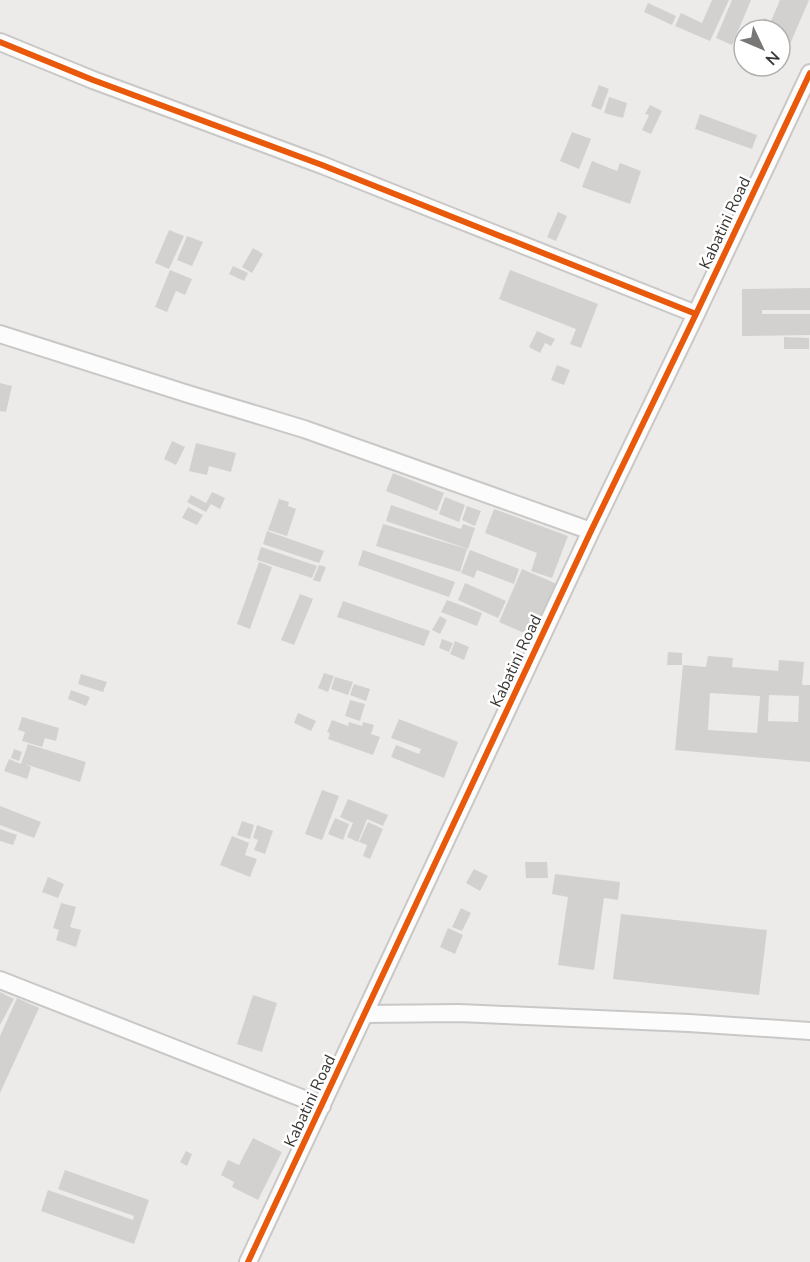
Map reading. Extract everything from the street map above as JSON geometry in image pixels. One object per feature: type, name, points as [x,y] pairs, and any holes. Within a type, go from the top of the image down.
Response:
[{"type":"street","points":[[0,42],[93,80],[322,165],[696,314]]},
{"type":"street","name":"Kabatini Road","points":[[248,1262],[591,531],[810,73]]},
{"type":"street","points":[[0,334],[304,429],[591,531]]},
{"type":"street","points":[[0,980],[322,1106]]},
{"type":"street","points":[[366,1014],[459,1013],[810,1031]]},
{"type":"building","points":[[712,0],[729,0],[710,41],[675,26],[681,13],[702,23]]},
{"type":"building","points":[[732,0],[751,0],[743,18],[732,18],[732,45],[716,38]]},
{"type":"building","points":[[780,0],[809,0],[792,39],[792,18],[772,18]]},
{"type":"building","points":[[648,3],[676,16],[672,25],[644,12]]},
{"type":"building","points":[[599,85],[609,89],[601,110],[591,106]]},
{"type":"building","points":[[609,97],[627,103],[623,118],[604,113]]},
{"type":"building","points":[[650,105],[662,111],[651,134],[642,130],[649,115],[645,114]]},
{"type":"building","points":[[700,114],[757,135],[752,149],[695,129]]},
{"type":"building","points":[[572,132],[591,139],[579,169],[560,161]]},
{"type":"building","points":[[592,161],[617,171],[620,163],[641,171],[630,204],[582,187]]},
{"type":"building","points":[[558,212],[567,216],[556,241],[547,237]]},
{"type":"building","points":[[169,230],[184,236],[169,269],[155,263]]},
{"type":"building","points":[[187,236],[203,242],[192,266],[177,260]]},
{"type":"building","points":[[253,248],[263,254],[252,273],[242,267]]},
{"type":"building","points":[[233,266],[248,273],[244,281],[229,274]]},
{"type":"building","points":[[170,270],[192,279],[185,295],[176,291],[167,312],[155,307]]},
{"type":"building","points":[[510,270],[598,304],[581,348],[570,344],[576,329],[499,299]]},
{"type":"building","points":[[810,288],[810,310],[762,310],[762,314],[810,314],[810,335],[742,336],[742,289]]},
{"type":"building","points":[[537,331],[555,339],[551,346],[545,343],[540,353],[529,347]]},
{"type":"building","points":[[784,337],[809,338],[809,349],[784,349]]},
{"type":"building","points":[[557,365],[570,370],[564,385],[551,380]]},
{"type":"building","points":[[0,383],[12,386],[6,412],[0,411]]},
{"type":"building","points":[[172,441],[185,447],[176,465],[164,459]]},
{"type":"building","points":[[196,443],[236,453],[231,472],[209,466],[207,475],[189,471]]},
{"type":"building","points":[[393,473],[444,493],[437,511],[386,491]]},
{"type":"building","points":[[212,492],[225,498],[220,509],[211,504],[206,512],[187,502],[191,495],[206,503]]},
{"type":"building","points":[[445,497],[465,505],[459,522],[439,514]]},
{"type":"building","points":[[279,499],[289,502],[288,506],[296,509],[287,536],[268,530]]},
{"type":"building","points":[[391,505],[461,529],[463,524],[475,528],[468,549],[386,521]]},
{"type":"building","points":[[467,506],[481,511],[475,526],[462,520]]},
{"type":"building","points":[[188,507],[203,515],[197,525],[182,518]]},
{"type":"building","points":[[494,509],[568,536],[552,578],[531,571],[537,553],[485,533]]},
{"type":"building","points":[[383,524],[467,549],[460,572],[376,546]]},
{"type":"building","points":[[267,531],[324,551],[319,563],[263,544]]},
{"type":"building","points":[[261,547],[317,566],[312,578],[257,560]]},
{"type":"building","points":[[363,550],[455,582],[449,597],[358,565]]},
{"type":"building","points":[[470,550],[519,569],[514,584],[477,570],[474,578],[461,573]]},
{"type":"building","points":[[259,562],[272,567],[250,629],[237,624]]},
{"type":"building","points":[[319,565],[326,567],[320,582],[313,580]]},
{"type":"building","points":[[522,569],[557,584],[533,637],[499,622]]},
{"type":"building","points":[[465,583],[506,601],[498,618],[458,600]]},
{"type":"building","points":[[300,594],[313,599],[294,645],[281,640]]},
{"type":"building","points":[[447,600],[482,613],[477,626],[441,612]]},
{"type":"building","points":[[343,601],[430,631],[424,646],[337,617]]},
{"type":"building","points":[[440,616],[447,620],[440,634],[432,630]]},
{"type":"building","points":[[442,639],[453,643],[449,652],[439,648]]},
{"type":"building","points":[[455,641],[469,647],[464,660],[450,654]]},
{"type":"building","points":[[668,652],[682,653],[682,665],[667,665]]},
{"type":"building","points":[[708,656],[733,658],[732,667],[778,671],[779,660],[804,662],[802,685],[810,685],[810,762],[675,750],[683,665],[706,667]],"holes":[[[710,693],[760,696],[757,733],[708,730]],[[769,695],[799,696],[798,722],[768,721]]]},
{"type":"building","points":[[324,673],[334,676],[328,692],[318,688]]},
{"type":"building","points":[[81,674],[107,682],[103,692],[78,684]]},
{"type":"building","points":[[335,677],[353,682],[348,695],[331,689]]},
{"type":"building","points":[[354,684],[370,689],[366,701],[350,695]]},
{"type":"building","points":[[71,690],[90,697],[86,706],[68,699]]},
{"type":"building","points":[[350,700],[365,704],[360,721],[345,716]]},
{"type":"building","points":[[298,713],[316,721],[311,731],[294,723]]},
{"type":"building","points":[[22,717],[59,728],[56,741],[45,738],[42,747],[22,741],[25,732],[18,730]]},
{"type":"building","points":[[399,719],[458,742],[444,778],[391,757],[396,745],[419,754],[421,749],[391,738]]},
{"type":"building","points":[[332,720],[348,726],[349,722],[362,726],[363,722],[374,725],[371,734],[380,737],[373,755],[328,739],[330,733],[327,732]]},
{"type":"building","points":[[28,744],[86,762],[80,782],[25,764],[31,767],[27,779],[4,771],[9,759],[21,764]]},
{"type":"building","points":[[14,749],[22,752],[19,761],[11,758]]},
{"type":"building","points":[[322,790],[339,796],[322,840],[305,834]]},
{"type":"building","points":[[348,799],[388,815],[383,826],[367,819],[358,842],[347,837],[353,823],[340,817]]},
{"type":"building","points":[[0,806],[41,822],[34,838],[0,825]]},
{"type":"building","points":[[335,818],[349,824],[343,840],[328,834]]},
{"type":"building","points":[[242,821],[254,825],[250,839],[237,835]]},
{"type":"building","points":[[368,822],[383,829],[370,859],[363,856],[367,845],[359,842]]},
{"type":"building","points":[[257,825],[273,831],[265,854],[254,850],[258,840],[253,838]]},
{"type":"building","points":[[0,829],[17,835],[13,845],[0,841]]},
{"type":"building","points":[[232,836],[249,843],[245,855],[257,859],[250,877],[220,865]]},
{"type":"building","points":[[525,862],[547,862],[548,878],[526,878]]},
{"type":"building","points":[[474,869],[488,876],[480,891],[466,883]]},
{"type":"building","points":[[555,874],[620,882],[618,900],[604,898],[594,970],[558,965],[568,897],[552,894]]},
{"type":"building","points":[[48,877],[64,884],[58,898],[42,892]]},
{"type":"building","points":[[61,903],[76,907],[70,927],[81,930],[76,947],[56,940],[59,930],[53,928]]},
{"type":"building","points":[[461,908],[471,913],[462,931],[452,927]]},
{"type":"building","points":[[621,914],[767,930],[759,995],[613,979]]},
{"type":"building","points":[[448,928],[463,935],[455,954],[440,947]]},
{"type":"building","points":[[0,992],[14,999],[0,1025]]},
{"type":"building","points":[[253,995],[277,1003],[262,1052],[237,1044]]},
{"type":"building","points":[[17,998],[39,1008],[0,1093],[0,1036]]},
{"type":"building","points":[[253,1138],[282,1152],[258,1200],[232,1187],[234,1182],[221,1175],[228,1160],[239,1165]]},
{"type":"building","points":[[186,1151],[192,1154],[187,1166],[180,1162]]},
{"type":"building","points":[[65,1170],[149,1200],[134,1244],[41,1211],[48,1190],[133,1220],[134,1216],[58,1189]]},
{"type":"cycle path","points":[[0,42],[93,80],[322,165],[696,314]]},
{"type":"cycle path","points":[[248,1262],[591,531],[810,73]]}]
